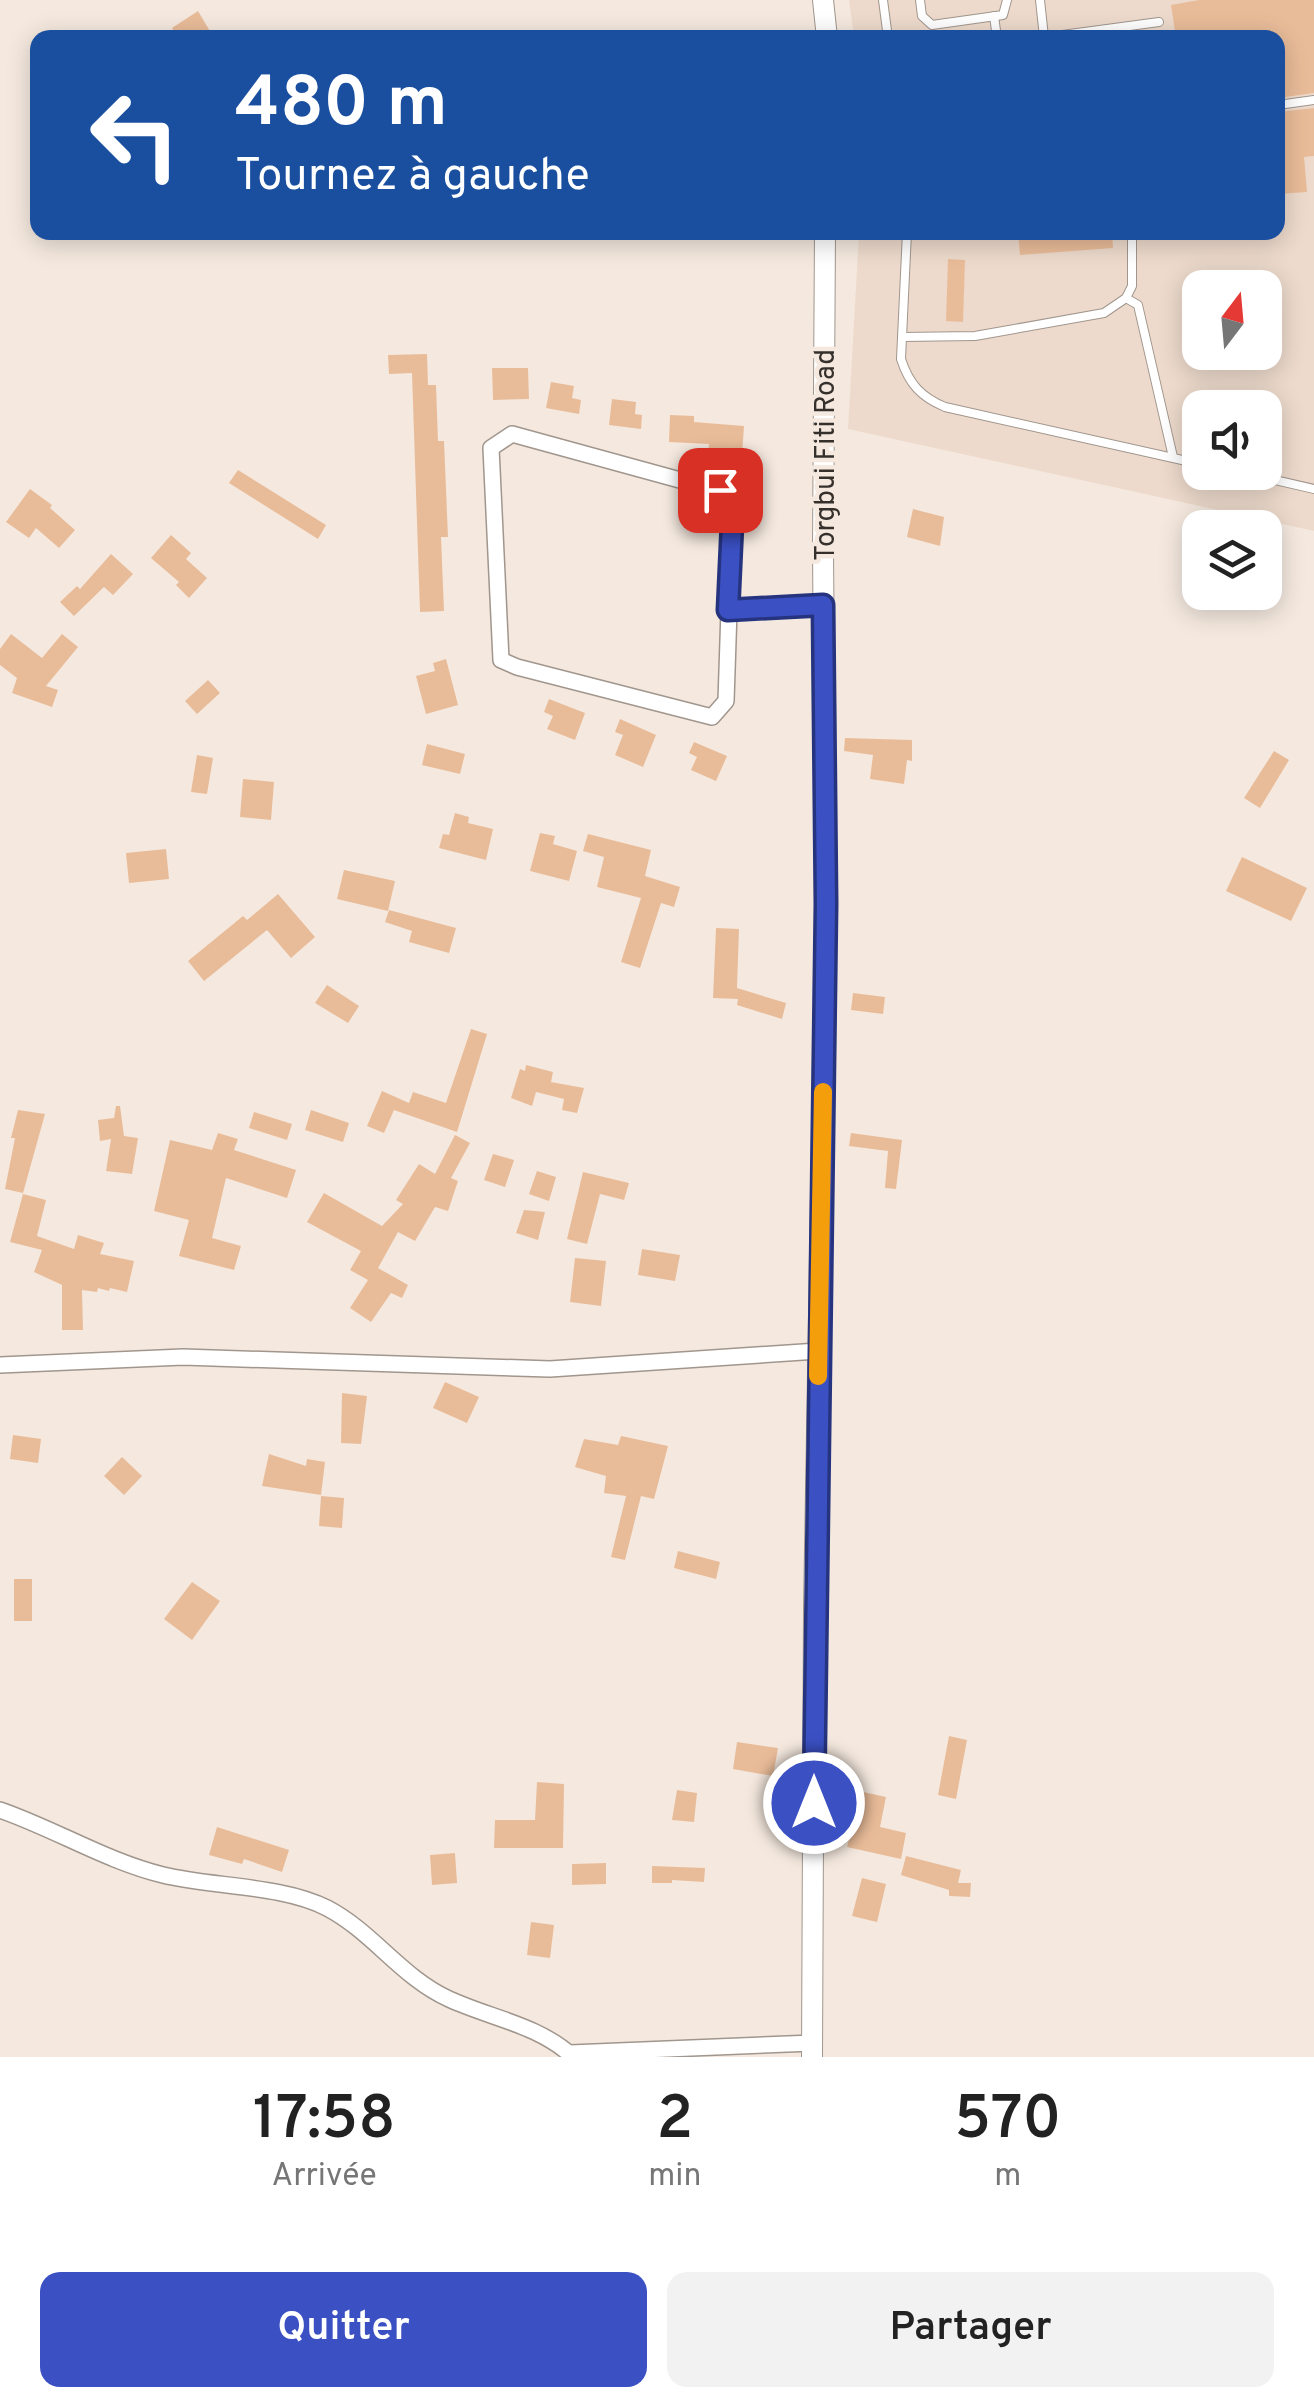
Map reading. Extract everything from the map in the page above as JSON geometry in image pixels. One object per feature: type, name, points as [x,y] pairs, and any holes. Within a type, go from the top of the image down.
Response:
[{"type":"street","points":[[823,0],[826,30]]},
{"type":"street","name":"Torgbui Fiti Road","points":[[812,2050],[826,904],[825,240]]},
{"type":"street","points":[[512,434],[720,490],[733,502],[728,610],[726,700],[712,717],[502,660],[491,448],[512,434]]},
{"type":"street","points":[[728,610],[823,605]]},
{"type":"street","points":[[0,1365],[183,1357],[550,1369],[818,1351]]},
{"type":"street","points":[[0,1810],[128,1865],[325,1907],[422,1984],[451,2000],[538,2034],[572,2055],[812,2050]]},
{"type":"lane","points":[[883,0],[887,30]]},
{"type":"lane","points":[[920,0],[922,16],[932,25],[1004,15],[1007,0]]},
{"type":"lane","points":[[1040,0],[1042,30]]},
{"type":"lane","points":[[994,16],[997,30]]},
{"type":"lane","points":[[1097,30],[1159,22]]},
{"type":"lane","points":[[1285,104],[1314,100]]},
{"type":"lane","points":[[906,240],[902,359],[906,376],[929,400],[944,407],[1182,460]]},
{"type":"lane","points":[[902,337],[975,336],[1104,313],[1126,298],[1134,272],[1132,240]]},
{"type":"lane","points":[[1126,298],[1138,305],[1173,458]]},
{"type":"lane","points":[[1282,482],[1314,489]]},
{"type":"shaded area","points":[[849,0],[1314,0],[1314,531],[1282,524],[1282,510],[1218,510],[848,429],[859,240],[1285,240],[1285,30],[853,30]]},
{"type":"building","points":[[1199,0],[1314,0],[1314,93],[1285,97],[1285,30],[1175,30],[1171,5]]},
{"type":"building","points":[[198,11],[209,30],[173,30]]},
{"type":"building","points":[[1314,108],[1314,156],[1304,157],[1307,192],[1285,194],[1285,111]]},
{"type":"building","points":[[1019,240],[1112,240],[1113,248],[1020,255]]},
{"type":"building","points":[[948,259],[965,260],[963,322],[946,321]]},
{"type":"building","points":[[427,354],[428,385],[436,385],[438,441],[444,441],[448,537],[441,537],[444,611],[420,612],[412,373],[389,374],[388,355]]},
{"type":"building","points":[[492,368],[528,368],[529,399],[493,400]]},
{"type":"building","points":[[551,382],[574,386],[572,398],[581,400],[579,414],[546,408]]},
{"type":"building","points":[[612,399],[636,402],[635,414],[642,415],[641,429],[609,425]]},
{"type":"building","points":[[670,415],[694,416],[694,422],[744,426],[742,455],[708,452],[709,444],[669,442]]},
{"type":"building","points":[[238,470],[326,525],[318,539],[229,483]]},
{"type":"building","points":[[30,489],[75,530],[59,548],[36,528],[29,538],[6,522]]},
{"type":"building","points":[[913,509],[944,517],[940,546],[907,537]]},
{"type":"building","points":[[171,535],[191,553],[186,559],[207,578],[189,598],[176,585],[179,582],[151,558]]},
{"type":"building","points":[[111,554],[133,574],[113,595],[104,587],[74,616],[60,602],[77,586],[80,589]]},
{"type":"building","points":[[11,634],[42,658],[62,634],[78,647],[46,686],[58,690],[52,707],[12,693],[17,678],[0,665],[0,649]]},
{"type":"building","points":[[446,659],[458,705],[426,714],[416,676],[435,671],[433,663]]},
{"type":"building","points":[[208,680],[220,693],[197,714],[185,701]]},
{"type":"building","points":[[549,699],[585,713],[575,740],[547,729],[553,716],[544,712]]},
{"type":"building","points":[[620,719],[656,735],[643,767],[615,755],[623,735],[615,732]]},
{"type":"building","points":[[845,738],[912,740],[912,761],[907,760],[904,784],[870,779],[873,755],[844,751]]},
{"type":"building","points":[[694,742],[727,756],[716,781],[691,770],[697,757],[689,753]]},
{"type":"building","points":[[427,744],[465,754],[460,774],[422,765]]},
{"type":"building","points":[[1274,751],[1289,760],[1260,808],[1244,798]]},
{"type":"building","points":[[197,755],[213,758],[207,794],[191,792]]},
{"type":"building","points":[[243,779],[274,782],[271,820],[240,817]]},
{"type":"building","points":[[455,813],[469,817],[468,823],[493,829],[486,860],[439,848],[443,834],[449,835]]},
{"type":"building","points":[[540,833],[555,836],[553,844],[577,851],[569,881],[530,871]]},
{"type":"building","points":[[588,834],[651,850],[645,876],[680,887],[674,907],[661,903],[640,968],[621,962],[641,898],[597,887],[604,857],[583,851]]},
{"type":"building","points":[[166,849],[169,879],[129,883],[126,853]]},
{"type":"building","points":[[1242,857],[1307,888],[1291,921],[1226,891]]},
{"type":"building","points":[[344,870],[395,881],[388,911],[337,899]]},
{"type":"building","points":[[278,894],[315,937],[291,958],[267,930],[204,981],[188,961],[243,916],[247,920]]},
{"type":"building","points":[[389,910],[456,928],[449,953],[409,942],[412,931],[385,922]]},
{"type":"building","points":[[716,928],[739,929],[737,988],[786,1003],[782,1019],[737,1005],[738,999],[713,998]]},
{"type":"building","points":[[327,985],[359,1006],[348,1023],[315,1003]]},
{"type":"building","points":[[853,993],[885,997],[883,1014],[851,1010]]},
{"type":"building","points":[[471,1029],[487,1034],[457,1132],[394,1110],[384,1133],[367,1126],[382,1091],[409,1103],[413,1092],[446,1103]]},
{"type":"building","points":[[526,1065],[553,1072],[551,1082],[584,1088],[577,1113],[562,1110],[564,1099],[536,1092],[532,1106],[511,1098],[520,1069],[525,1071]]},
{"type":"building","points":[[116,1106],[120,1106],[124,1136],[138,1138],[132,1174],[106,1171],[111,1139],[100,1141],[98,1120],[114,1118]]},
{"type":"building","points":[[18,1110],[45,1114],[23,1193],[5,1189]]},
{"type":"building","points":[[311,1110],[349,1123],[343,1142],[305,1130]]},
{"type":"building","points":[[254,1112],[292,1124],[287,1140],[249,1128]]},
{"type":"building","points":[[218,1133],[238,1139],[234,1150],[296,1170],[287,1198],[226,1178],[212,1238],[241,1246],[234,1270],[179,1256],[189,1220],[154,1211],[170,1140],[212,1150]]},
{"type":"building","points":[[851,1133],[902,1140],[896,1189],[885,1188],[888,1151],[849,1146]]},
{"type":"building","points":[[455,1135],[470,1143],[451,1178],[458,1181],[448,1211],[435,1207],[415,1241],[398,1232],[378,1268],[408,1285],[402,1298],[391,1293],[371,1322],[350,1308],[368,1280],[350,1270],[361,1251],[307,1222],[324,1193],[382,1226],[403,1204],[396,1200],[419,1164],[435,1174]]},
{"type":"building","points":[[493,1154],[514,1160],[505,1187],[484,1180]]},
{"type":"building","points":[[537,1171],[556,1177],[549,1201],[529,1194]]},
{"type":"building","points":[[583,1172],[629,1183],[624,1200],[600,1194],[587,1244],[567,1239]]},
{"type":"building","points":[[23,1194],[46,1200],[37,1236],[74,1249],[78,1235],[104,1243],[100,1254],[134,1261],[127,1292],[110,1288],[98,1288],[97,1292],[82,1290],[83,1330],[62,1330],[62,1285],[34,1272],[42,1250],[10,1242]]},
{"type":"building","points":[[524,1210],[545,1212],[538,1240],[516,1233]]},
{"type":"building","points":[[642,1249],[680,1255],[675,1281],[638,1275]]},
{"type":"building","points":[[575,1258],[606,1261],[601,1306],[570,1302]]},
{"type":"building","points":[[445,1382],[479,1397],[467,1423],[433,1408]]},
{"type":"building","points":[[342,1393],[367,1396],[361,1444],[341,1443]]},
{"type":"building","points":[[13,1435],[41,1439],[38,1463],[10,1459]]},
{"type":"building","points":[[621,1436],[668,1446],[654,1499],[641,1496],[625,1560],[611,1557],[626,1496],[604,1493],[606,1476],[575,1467],[584,1439],[618,1445]]},
{"type":"building","points":[[269,1454],[306,1466],[307,1459],[325,1462],[321,1495],[262,1486]]},
{"type":"building","points":[[122,1457],[142,1476],[124,1495],[104,1476]]},
{"type":"building","points":[[321,1496],[344,1498],[342,1528],[319,1526]]},
{"type":"building","points":[[678,1551],[720,1562],[716,1579],[674,1568]]},
{"type":"building","points":[[14,1579],[32,1579],[32,1621],[14,1621]]},
{"type":"building","points":[[192,1582],[220,1601],[192,1640],[164,1619]]},
{"type":"building","points":[[949,1736],[967,1740],[956,1799],[938,1795]]},
{"type":"building","points":[[737,1742],[778,1748],[773,1776],[733,1769]]},
{"type":"building","points":[[537,1782],[564,1784],[563,1848],[494,1848],[495,1820],[535,1820]]},
{"type":"building","points":[[677,1790],[697,1793],[694,1822],[672,1820]]},
{"type":"building","points":[[863,1792],[886,1797],[880,1827],[906,1833],[901,1859],[847,1847]]},
{"type":"building","points":[[217,1827],[289,1850],[282,1872],[244,1859],[242,1864],[209,1855]]},
{"type":"building","points":[[455,1853],[457,1883],[432,1885],[430,1855]]},
{"type":"building","points":[[906,1856],[961,1870],[958,1883],[971,1883],[970,1897],[949,1896],[949,1890],[901,1875]]},
{"type":"building","points":[[606,1863],[606,1884],[572,1885],[572,1864]]},
{"type":"building","points":[[652,1866],[705,1868],[704,1882],[652,1883]]},
{"type":"building","points":[[862,1878],[886,1884],[877,1922],[852,1916]]},
{"type":"building","points":[[531,1922],[554,1925],[550,1958],[527,1955]]},
{"type":"slow traffic","points":[[818,1376],[823,1092]]},
{"type":"route","points":[[720,490],[733,502],[728,610],[823,605],[826,904],[814,1803]]}]
